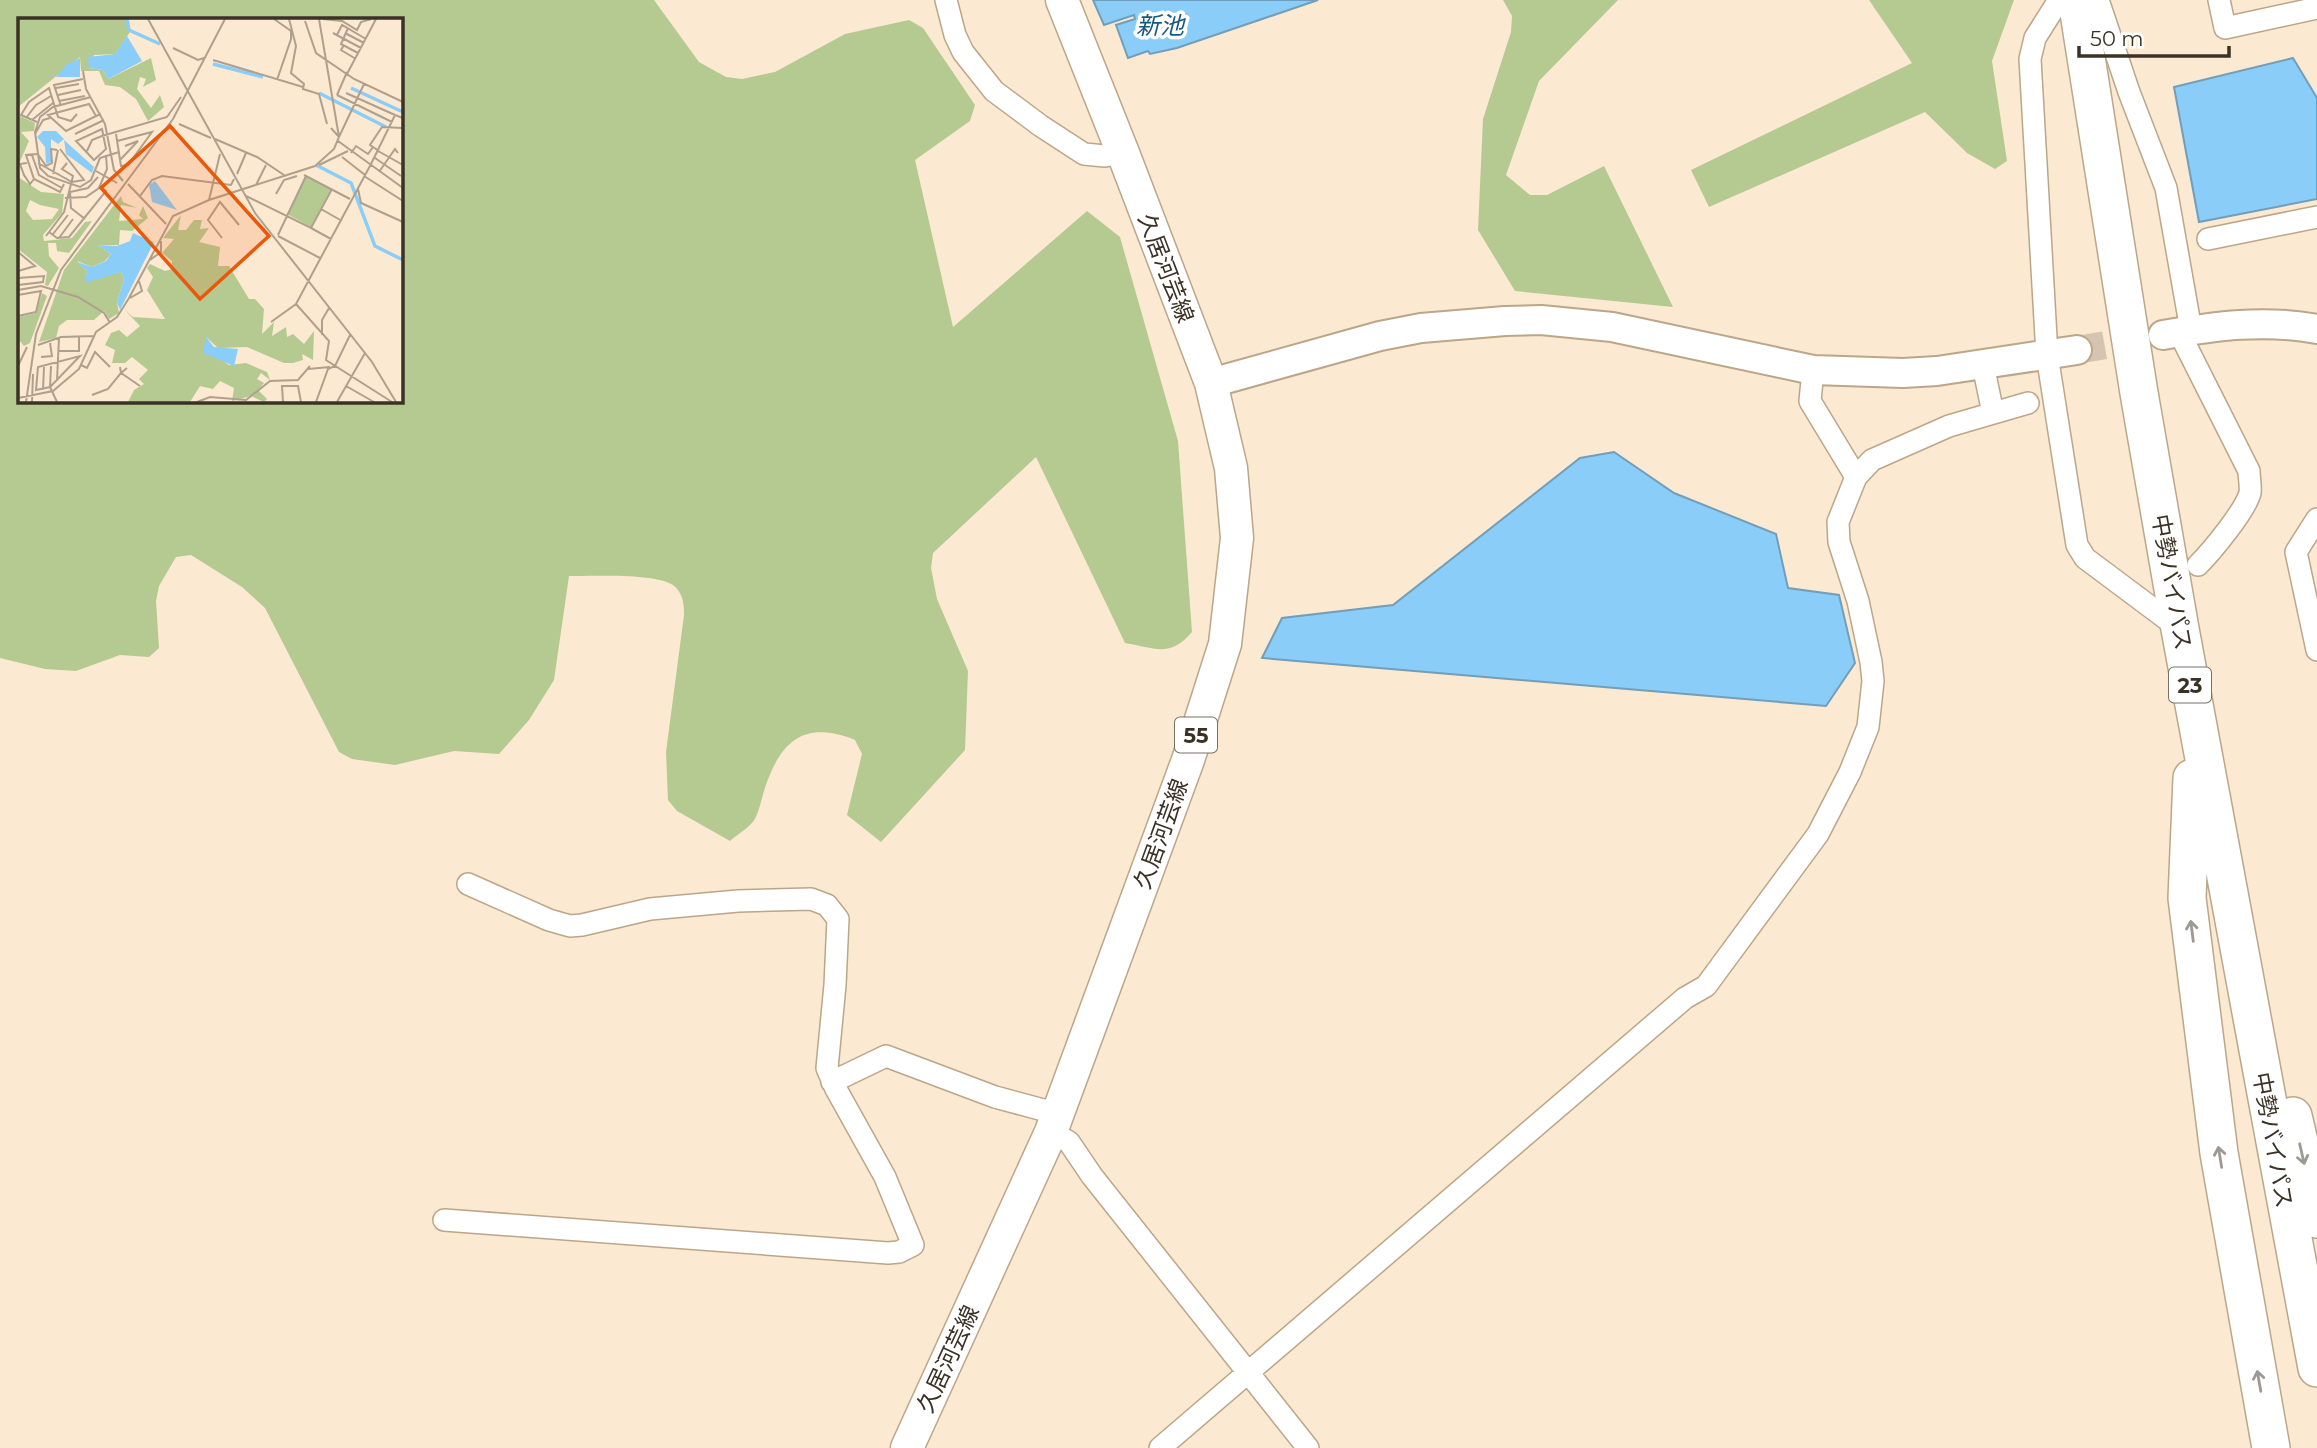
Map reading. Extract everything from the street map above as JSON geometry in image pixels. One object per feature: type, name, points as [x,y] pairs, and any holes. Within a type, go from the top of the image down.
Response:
[{"type":"highway","name":"中勢バイパス","points":[[2077,0],[2138,393],[2317,1368]]},
{"type":"highway","points":[[2194,707],[2317,1219]]},
{"type":"highway","points":[[2194,707],[2188,898],[2219,1153],[2271,1448]]},
{"type":"main road","name":"久居河芸線","points":[[907,1448],[1055,1123],[1188,760],[1225,644],[1237,538],[1231,467],[1211,383],[1062,0]]},
{"type":"street","points":[[946,0],[955,35],[964,52],[994,91],[1020,112],[1084,154],[1105,156],[1123,153]]},
{"type":"street","points":[[2059,0],[2035,38],[2030,59],[2047,355],[2077,545],[2085,558],[2180,629]]},
{"type":"street","points":[[2098,0],[2129,92],[2166,188],[2178,332],[2249,471],[2250,492],[2244,505],[2199,565]]},
{"type":"street","points":[[2219,0],[2225,29],[2317,8]]},
{"type":"street","points":[[2208,239],[2317,217]]},
{"type":"street","points":[[1211,383],[1380,336],[1421,328],[1505,321],[1541,320],[1612,327],[1813,370],[1903,373],[2077,351]]},
{"type":"street","points":[[2178,332],[2244,323],[2292,324],[2317,329]]},
{"type":"street","points":[[1983,365],[1993,413]]},
{"type":"street","points":[[1813,370],[1810,401],[1856,477]]},
{"type":"street","points":[[1160,1448],[1685,998],[1706,986],[1818,834],[1850,772],[1868,727],[1873,681],[1868,640],[1839,542],[1838,523],[1856,477],[1872,460],[1949,426],[2028,404]]},
{"type":"street","points":[[2317,519],[2296,552],[2317,650]]},
{"type":"street","points":[[444,1220],[888,1253],[914,1249],[885,1177],[827,1069],[838,919],[827,905],[811,899],[710,904],[650,909],[570,926],[549,920],[468,884]]},
{"type":"street","points":[[832,1082],[886,1056],[1055,1123],[1092,1176],[1308,1448]]},
{"type":"green space","points":[[0,0],[654,0],[699,62],[726,77],[742,79],[775,72],[845,34],[909,20],[923,28],[975,105],[970,121],[915,160],[953,327],[1087,211],[1120,237],[1178,441],[1192,632],[1169,648],[1154,649],[1125,643],[1036,457],[933,553],[931,568],[937,599],[968,671],[965,750],[881,842],[847,815],[862,754],[855,740],[840,735],[813,733],[792,742],[776,762],[755,819],[730,841],[677,811],[668,800],[666,752],[684,606],[676,588],[665,581],[623,576],[569,576],[554,680],[529,720],[499,754],[454,751],[395,765],[352,759],[339,752],[265,608],[242,587],[191,555],[176,557],[159,586],[156,601],[159,648],[149,657],[120,655],[76,671],[45,669],[0,658]]},
{"type":"green space","points":[[1503,0],[1618,0],[1539,81],[1506,175],[1530,195],[1547,195],[1604,166],[1673,307],[1515,291],[1478,230],[1483,119],[1511,32],[1512,16]]},
{"type":"green space","points":[[1869,0],[2014,0],[1992,61],[2007,161],[1995,169],[1967,153],[1925,112],[1709,207],[1691,170],[1912,63]]},
{"type":"water","name":"新池","points":[[1093,0],[1318,0],[1177,48],[1150,54],[1148,51],[1128,58],[1116,25],[1135,19],[1134,15],[1104,25]]},
{"type":"water","points":[[2293,58],[2317,98],[2317,199],[2199,222],[2174,87]]},
{"type":"water","points":[[1614,452],[1674,493],[1776,534],[1788,588],[1839,595],[1855,663],[1826,706],[1262,658],[1282,618],[1393,605],[1580,458]]},
{"type":"tunnel","points":[[2077,350],[2163,335]]}]
